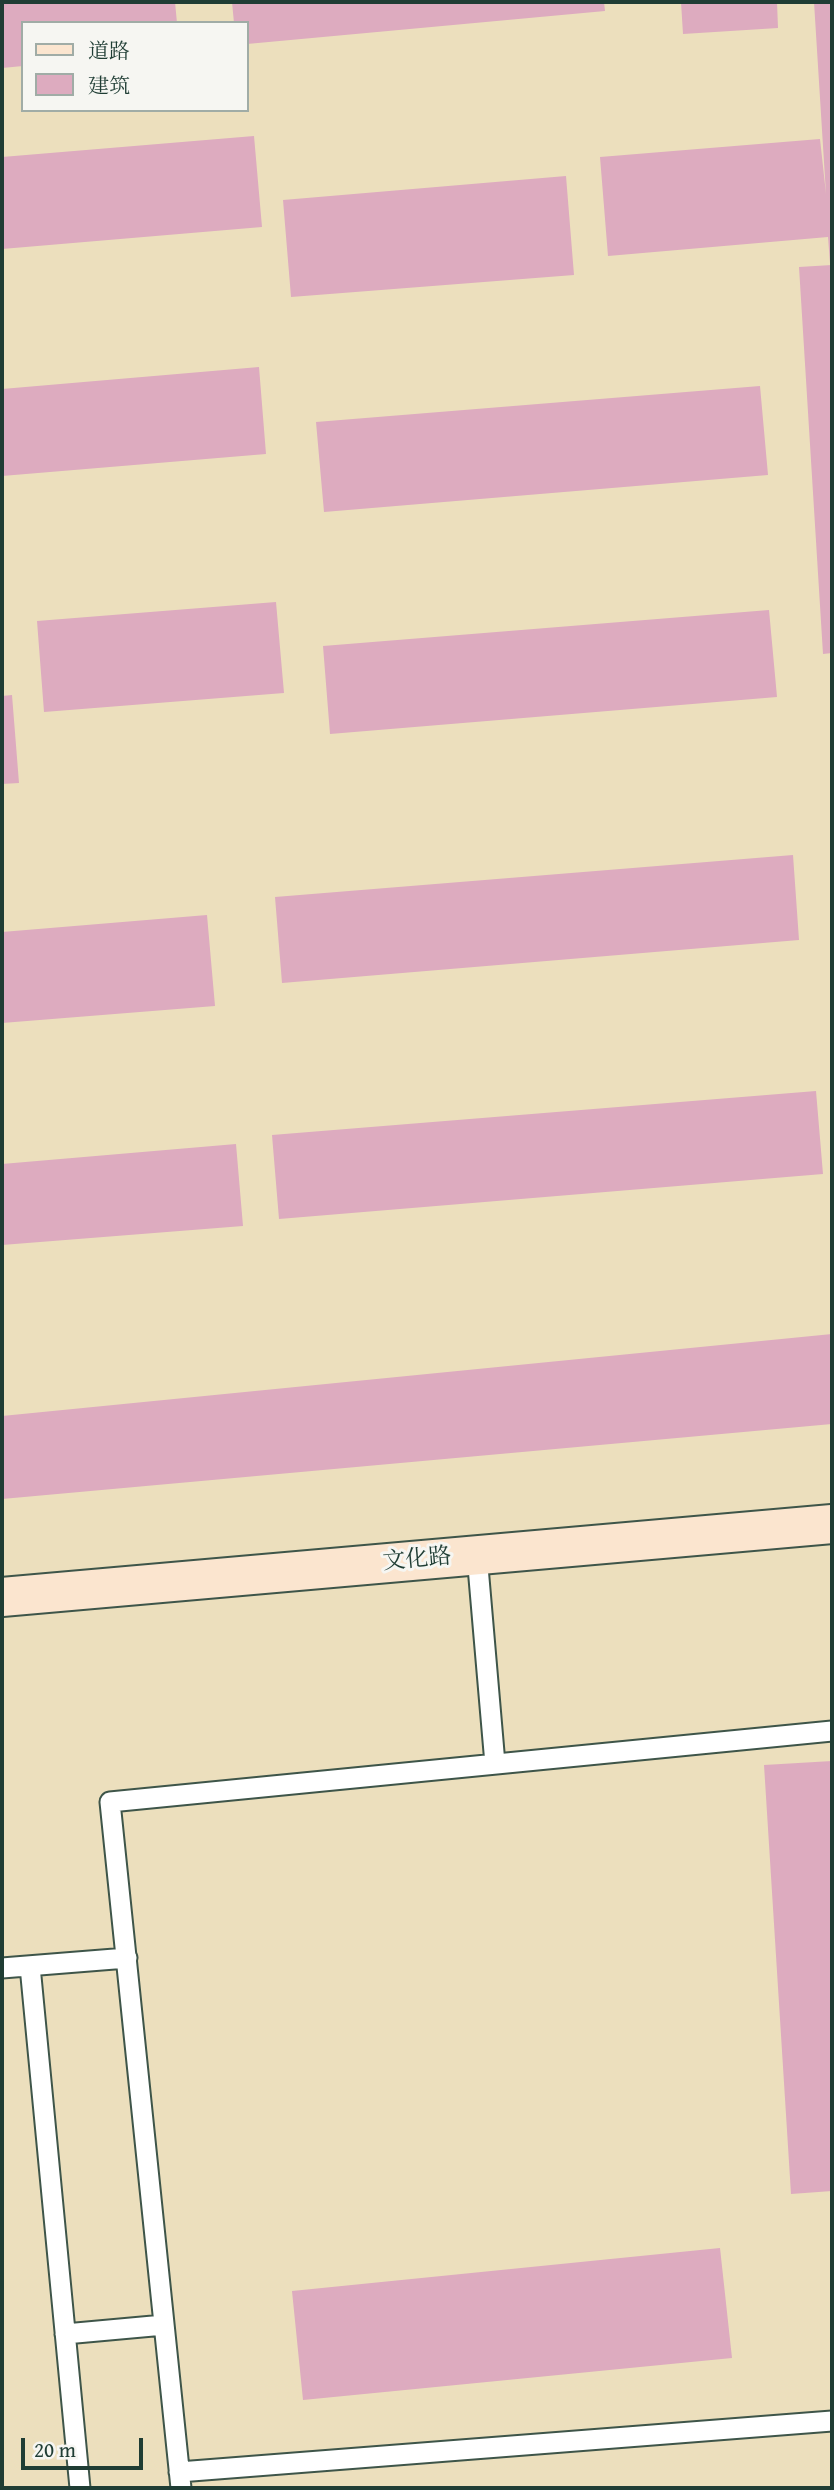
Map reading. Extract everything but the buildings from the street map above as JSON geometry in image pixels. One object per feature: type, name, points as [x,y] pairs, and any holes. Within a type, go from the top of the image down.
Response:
[{"type":"street","name":"文化路","points":[[2,1597],[832,1524]]},
{"type":"lane","points":[[477,1555],[495,1764]]},
{"type":"lane","points":[[832,1731],[110,1802],[180,2480],[832,2421]]},
{"type":"lane","points":[[2,1968],[127,1958]]},
{"type":"lane","points":[[30,1966],[80,2488]]},
{"type":"lane","points":[[65,2334],[164,2325]]}]
